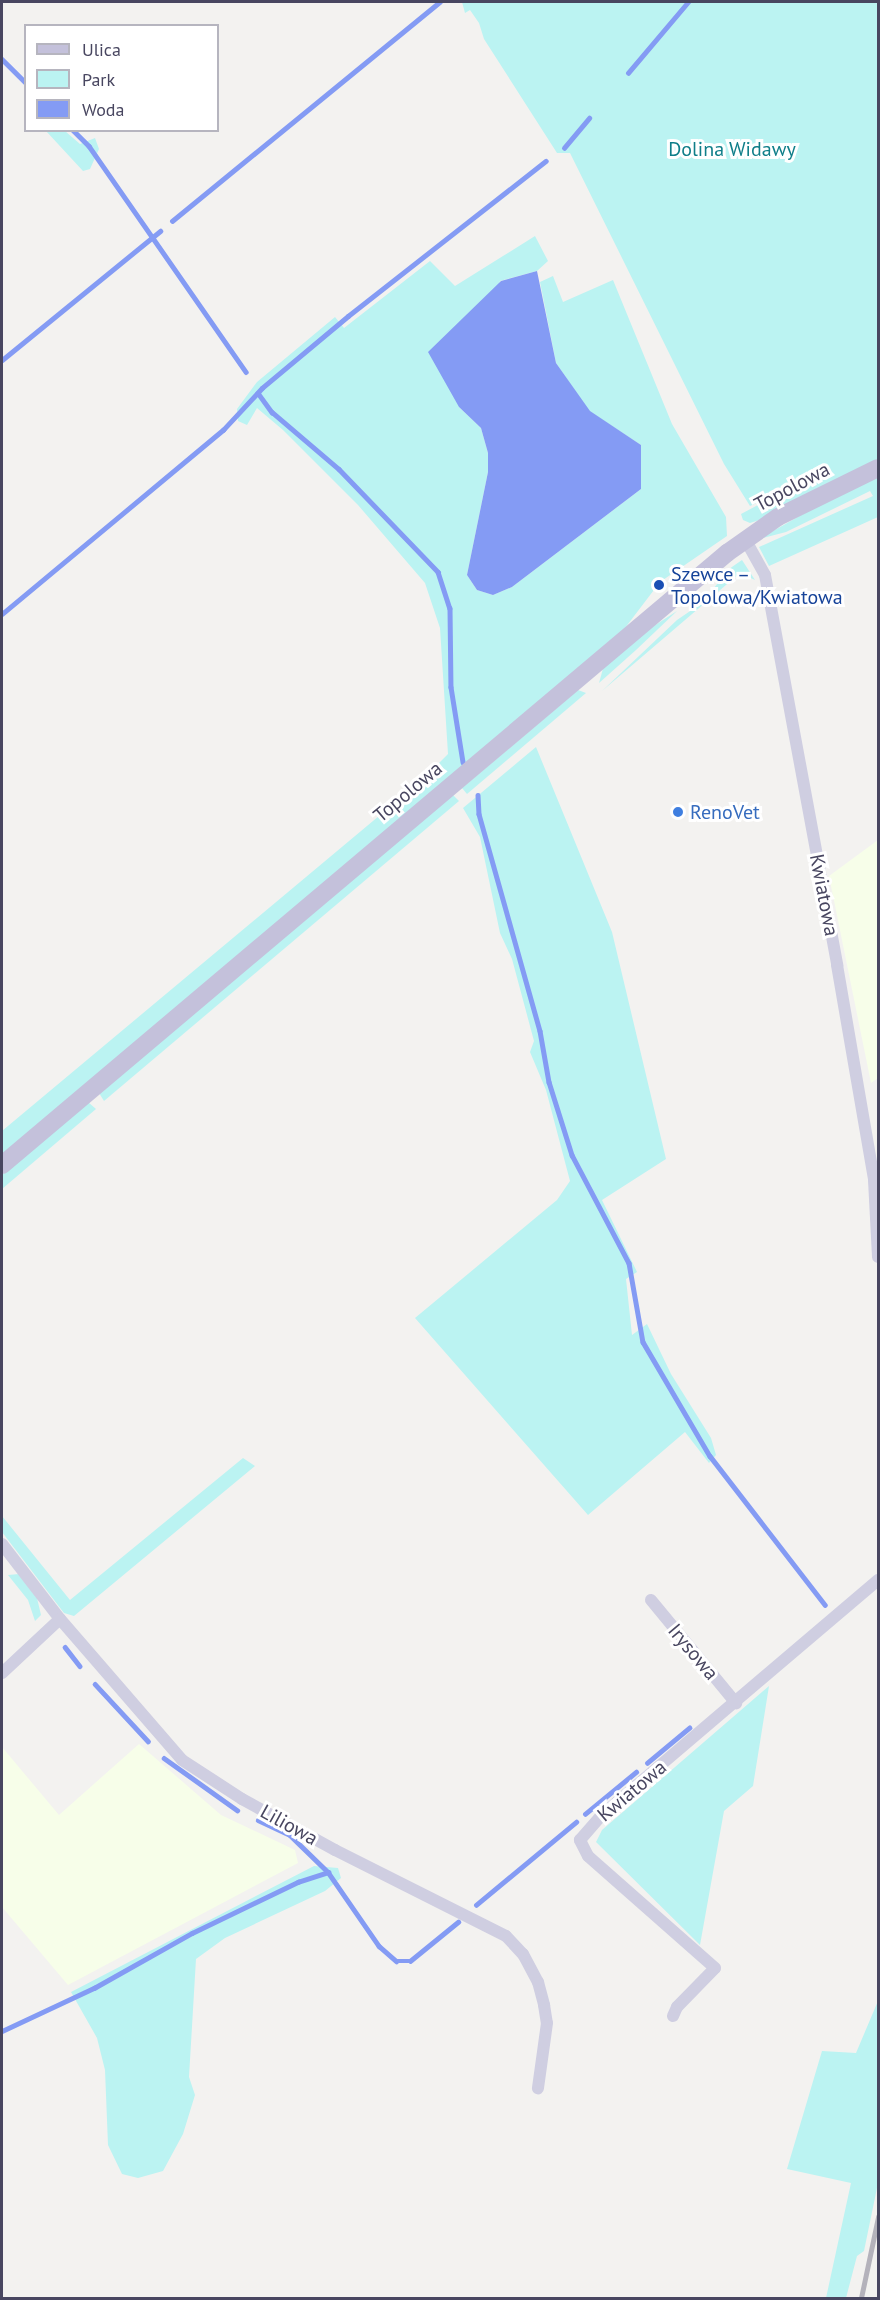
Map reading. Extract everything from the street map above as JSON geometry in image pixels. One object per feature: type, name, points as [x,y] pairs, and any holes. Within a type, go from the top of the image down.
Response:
[{"type":"main road","name":"Topolowa","points":[[2,1165],[745,539],[778,517],[879,468]]},
{"type":"street","name":"Kwiatowa","points":[[745,539],[765,575],[834,944],[874,1180],[879,1257]]},
{"type":"street","name":"Liliowa","points":[[2,1544],[60,1619],[182,1760],[242,1799],[335,1850],[506,1936],[523,1954],[538,1982],[544,2005],[547,2023],[538,2088]]},
{"type":"street","name":"Kwiatowa","points":[[673,2016],[715,1968],[588,1856],[580,1840],[603,1814],[879,1580]]},
{"type":"street","name":"Irysowa","points":[[651,1600],[736,1703]]},
{"type":"street","points":[[2,1672],[60,1619]]},
{"type":"shaded area","points":[[878,840],[878,1078],[871,1083],[829,876]]},
{"type":"shaded area","points":[[139,1744],[221,1815],[295,1850],[298,1863],[68,1985],[2,1907],[2,1747],[59,1815]]},
{"type":"green space","name":"Dolina Widawy","points":[[462,2],[878,2],[878,517],[769,566],[759,547],[873,496],[870,491],[786,532],[759,539],[833,497],[750,523],[743,520],[741,514],[807,479],[750,506],[724,464],[570,153],[557,153],[484,39],[479,23],[470,10],[465,13]]},
{"type":"green space","points":[[47,132],[66,132],[80,144],[95,138],[99,149],[90,169],[83,171]]},
{"type":"green space","points":[[535,236],[548,261],[537,271],[500,281],[459,407],[481,428],[488,453],[488,472],[467,575],[477,590],[493,595],[512,587],[641,489],[641,445],[589,411],[556,363],[540,282],[553,276],[563,302],[613,280],[672,424],[726,517],[727,536],[660,582],[625,628],[2,1155],[2,1131],[422,780],[448,754],[440,628],[425,583],[358,505],[283,430],[257,408],[247,425],[238,421],[237,409],[257,382],[335,317],[344,328],[430,261],[455,286]]},
{"type":"green space","points":[[742,560],[755,580],[740,573],[602,691],[677,620],[702,603],[729,569]]},
{"type":"green space","points":[[677,611],[599,683],[604,665],[632,640]]},
{"type":"green space","points":[[578,690],[586,693],[467,794],[462,788]]},
{"type":"green space","points":[[536,747],[612,932],[666,1159],[602,1200],[637,1272],[626,1279],[632,1335],[647,1324],[671,1374],[711,1438],[716,1455],[709,1463],[685,1432],[588,1515],[415,1318],[557,1200],[570,1181],[546,1090],[530,1052],[534,1041],[512,959],[500,933],[480,837],[463,808]]},
{"type":"green space","points":[[453,795],[459,801],[104,1101],[99,1093]]},
{"type":"green space","points":[[88,1102],[96,1109],[2,1189],[2,1175]]},
{"type":"green space","points":[[243,1458],[255,1466],[74,1616],[64,1613],[2,1532],[2,1516],[70,1600]]},
{"type":"green space","points":[[19,1574],[37,1598],[41,1615],[35,1621],[28,1600],[8,1575]]},
{"type":"green space","points":[[769,1686],[753,1786],[724,1811],[700,1945],[596,1842],[602,1830]]},
{"type":"green space","points":[[314,1866],[338,1868],[341,1878],[325,1891],[225,1938],[196,1959],[189,2077],[195,2095],[183,2134],[163,2171],[138,2178],[122,2174],[108,2145],[105,2070],[97,2038],[71,1992]]},
{"type":"green space","points":[[878,2001],[878,2183],[864,2251],[857,2256],[846,2298],[826,2298],[851,2183],[787,2169],[822,2051],[856,2053]]},
{"type":"water","points":[[537,271],[556,363],[590,411],[641,445],[641,489],[512,587],[493,595],[477,590],[467,575],[488,472],[488,453],[481,428],[459,407],[428,352],[501,281]]},
{"type":"waterway","points":[[172,221],[440,2]]},
{"type":"waterway","points":[[628,73],[688,2]]},
{"type":"waterway","points":[[2,59],[24,81]]},
{"type":"waterway","points":[[564,148],[589,118]]},
{"type":"waterway","points":[[75,132],[89,146],[246,372]]},
{"type":"waterway","points":[[2,614],[223,430],[262,388],[348,316],[546,161]]},
{"type":"waterway","points":[[2,360],[160,231]]},
{"type":"waterway","points":[[258,393],[272,412],[339,469],[438,572],[450,608],[451,687],[463,762]]},
{"type":"waterway","points":[[478,795],[479,814],[540,1031],[549,1082],[572,1155],[629,1263],[643,1342],[710,1456],[825,1605]]},
{"type":"waterway","points":[[65,1647],[80,1666]]},
{"type":"waterway","points":[[95,1684],[148,1741]]},
{"type":"waterway","points":[[647,1763],[689,1728]]},
{"type":"waterway","points":[[164,1758],[237,1810]]},
{"type":"waterway","points":[[585,1814],[636,1772]]},
{"type":"waterway","points":[[258,1820],[290,1835],[328,1872]]},
{"type":"waterway","points":[[476,1905],[576,1822]]},
{"type":"waterway","points":[[2,2031],[94,1988],[192,1933],[298,1882],[328,1872],[379,1946],[396,1961],[410,1961],[458,1922]]},
{"type":"railway","points":[[861,2298],[878,2217]]},
{"type":"place","name":"Szewce – Topolowa/Kwiatowa","points":[[659,585]]},
{"type":"place","name":"RenoVet","points":[[678,812]]}]
